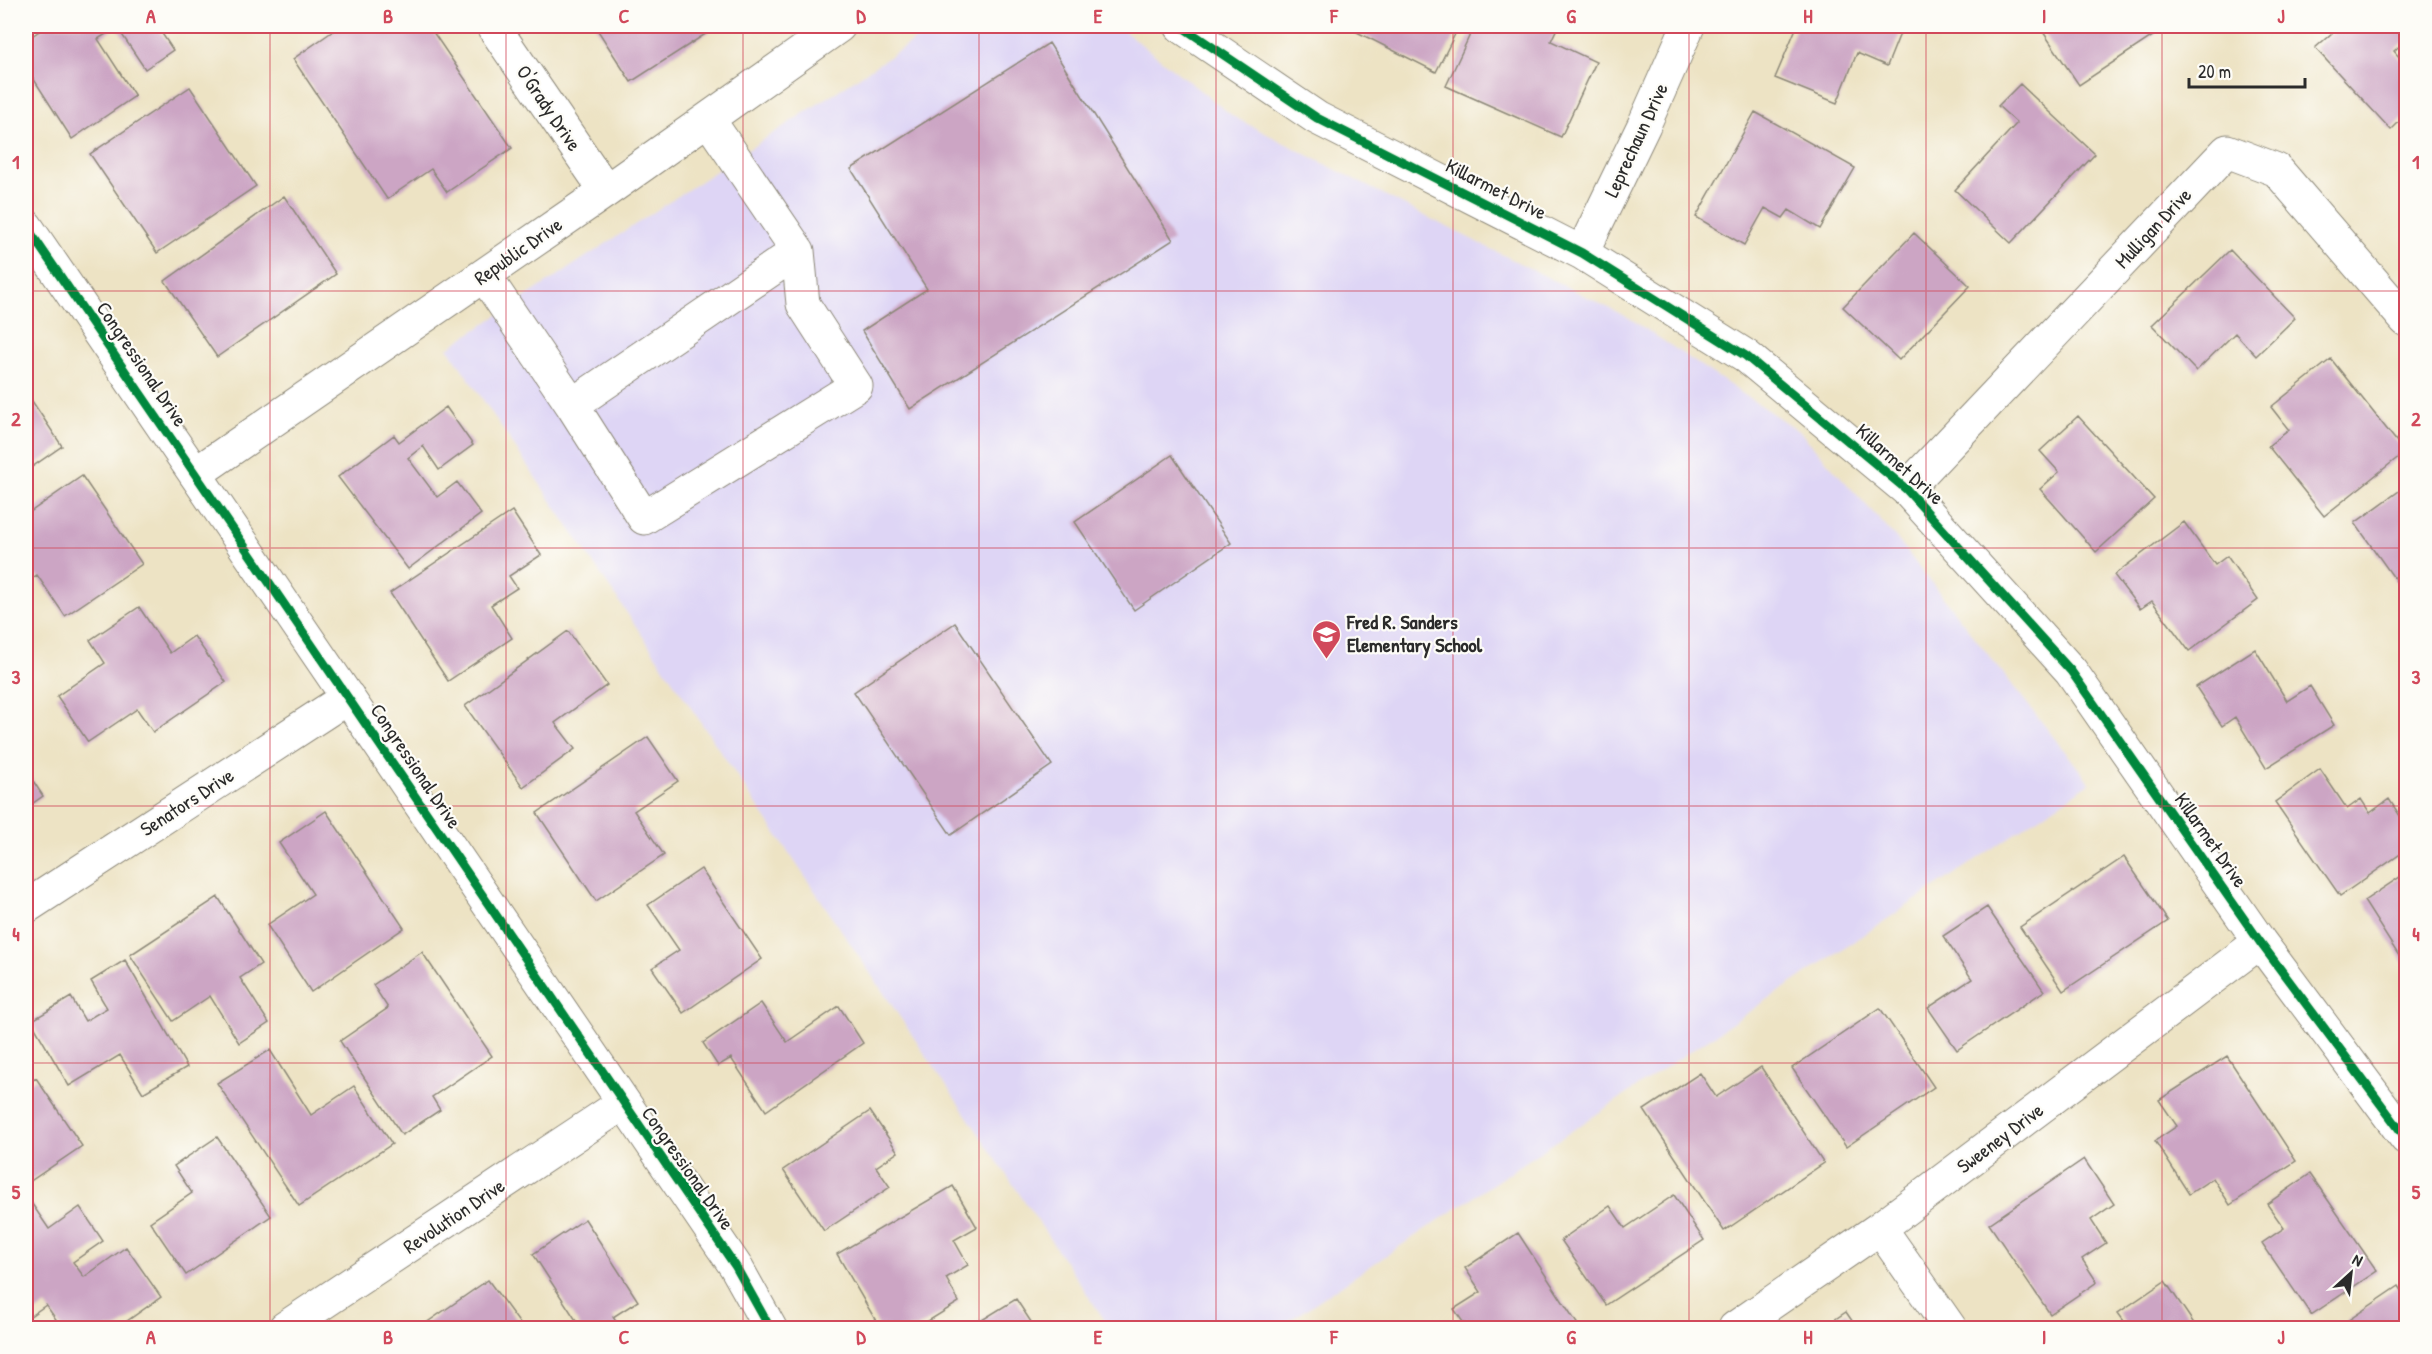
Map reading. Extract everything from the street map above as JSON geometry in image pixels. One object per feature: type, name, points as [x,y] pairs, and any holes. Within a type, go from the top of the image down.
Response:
[{"type":"street","name":"O'Grady Drive","points":[[493,26],[606,191]]},
{"type":"street","name":"Republic Drive","points":[[195,474],[606,191],[839,26]]},
{"type":"street","name":"Killarmet Drive","points":[[1181,26],[1317,117],[1582,253],[1746,356],[1906,489],[2071,671],[2260,942],[2406,1138]]},
{"type":"street","name":"Leprechaun Drive","points":[[1582,253],[1644,125],[1688,26]]},
{"type":"street","points":[[484,275],[572,405],[644,518],[856,386],[803,304],[798,251],[708,119]]},
{"type":"street","name":"Mulligan Drive","points":[[1906,489],[2227,151],[2277,170],[2406,320]]},
{"type":"street","name":"Congressional Drive","points":[[26,226],[348,697],[622,1104],[736,1267],[770,1329]]},
{"type":"street","points":[[572,405],[798,251]]},
{"type":"street","name":"Senators Drive","points":[[26,907],[348,697]]},
{"type":"street","name":"Sweeney Drive","points":[[1735,1329],[1880,1228],[2260,942]]},
{"type":"street","name":"Revolution Drive","points":[[285,1329],[622,1104]]},
{"type":"street","points":[[1880,1228],[1950,1329]]},
{"type":"shaded area","name":"Fred R. Sanders Elementary School","points":[[936,26],[1118,26],[1234,117],[1629,318],[1800,432],[1896,538],[2090,783],[1278,1328],[1110,1328],[448,348]]},
{"type":"building","points":[[47,26],[157,26],[173,50],[145,69],[117,27],[98,39],[135,96],[72,139],[26,67],[26,40]]},
{"type":"building","points":[[333,26],[429,26],[512,148],[447,192],[431,169],[387,199],[293,59],[336,29]]},
{"type":"building","points":[[595,26],[718,26],[631,82]]},
{"type":"building","points":[[1345,26],[1459,26],[1436,72]]},
{"type":"building","points":[[1474,26],[1558,26],[1551,41],[1596,62],[1561,137],[1446,86]]},
{"type":"building","points":[[1797,26],[1903,26],[1887,66],[1857,53],[1837,103],[1775,78]]},
{"type":"building","points":[[2039,26],[2168,26],[2079,85]]},
{"type":"building","points":[[2340,26],[2406,26],[2406,40],[2394,51],[2406,65],[2406,115],[2391,130],[2315,48]]},
{"type":"building","points":[[1049,43],[1173,240],[910,409],[862,331],[927,289],[851,169]]},
{"type":"building","points":[[2020,84],[2095,154],[2011,243],[1955,190],[2017,123],[1998,106]]},
{"type":"building","points":[[190,87],[256,186],[157,253],[90,154]]},
{"type":"building","points":[[1755,112],[1855,168],[1820,229],[1789,210],[1783,218],[1765,208],[1744,245],[1696,217]]},
{"type":"building","points":[[284,196],[336,274],[217,357],[165,281]]},
{"type":"building","points":[[1914,233],[1970,286],[1899,360],[1843,307]]},
{"type":"building","points":[[2230,250],[2295,318],[2256,356],[2235,333],[2196,371],[2152,325]]},
{"type":"building","points":[[2331,359],[2405,452],[2324,516],[2268,446],[2289,430],[2271,407]]},
{"type":"building","points":[[26,392],[62,446],[26,471]]},
{"type":"building","points":[[446,407],[473,445],[439,470],[423,446],[408,458],[437,497],[457,482],[481,514],[408,569],[338,477],[394,435],[399,442]]},
{"type":"building","points":[[2078,416],[2154,499],[2096,552],[2040,489],[2059,472],[2040,451]]},
{"type":"building","points":[[1172,455],[1231,543],[1134,610],[1075,522]]},
{"type":"building","points":[[82,476],[142,564],[65,616],[37,575],[26,582],[26,515]]},
{"type":"building","points":[[2406,486],[2406,595],[2355,523]]},
{"type":"building","points":[[512,511],[541,555],[509,576],[517,588],[491,605],[512,638],[448,681],[390,593]]},
{"type":"building","points":[[2184,522],[2215,565],[2227,556],[2258,600],[2189,651],[2152,601],[2140,609],[2114,575]]},
{"type":"building","points":[[139,607],[170,653],[194,636],[226,682],[153,732],[137,709],[88,742],[57,696],[105,663],[90,640]]},
{"type":"building","points":[[955,623],[1052,765],[951,835],[854,692]]},
{"type":"building","points":[[568,631],[607,685],[555,723],[575,749],[523,787],[465,706]]},
{"type":"building","points":[[2255,649],[2287,701],[2310,686],[2334,725],[2266,768],[2235,717],[2222,726],[2196,687]]},
{"type":"building","points":[[648,737],[678,781],[634,811],[664,855],[596,901],[537,813]]},
{"type":"building","points":[[2320,769],[2347,809],[2361,799],[2370,813],[2389,799],[2406,825],[2406,850],[2340,896],[2275,802]]},
{"type":"building","points":[[26,770],[43,796],[26,808]]},
{"type":"building","points":[[326,811],[404,928],[311,992],[267,925],[313,894],[279,843]]},
{"type":"building","points":[[2124,857],[2168,921],[2063,991],[2020,927]]},
{"type":"building","points":[[701,869],[762,959],[683,1013],[652,968],[679,950],[648,905]]},
{"type":"building","points":[[2406,873],[2406,967],[2364,901]]},
{"type":"building","points":[[218,897],[261,964],[240,978],[269,1023],[239,1043],[210,996],[173,1021],[130,955]]},
{"type":"building","points":[[1987,907],[2044,991],[1957,1050],[1928,1008],[1972,979],[1943,936]]},
{"type":"building","points":[[422,952],[492,1056],[432,1097],[440,1110],[402,1135],[340,1041],[388,1008],[373,985]]},
{"type":"building","points":[[125,960],[187,1067],[143,1093],[120,1055],[69,1086],[31,1021],[71,997],[85,1021],[107,1008],[91,981]]},
{"type":"building","points":[[761,1003],[787,1042],[839,1006],[863,1043],[766,1111],[731,1058],[718,1066],[703,1043]]},
{"type":"building","points":[[1880,1008],[1934,1087],[1846,1147],[1792,1068]]},
{"type":"building","points":[[270,1050],[311,1115],[354,1086],[392,1144],[299,1206],[217,1083]]},
{"type":"building","points":[[2227,1056],[2296,1161],[2230,1205],[2213,1178],[2189,1194],[2155,1141],[2177,1126],[2159,1100]]},
{"type":"building","points":[[1761,1067],[1824,1163],[1724,1231],[1644,1110],[1700,1073],[1716,1097]]},
{"type":"building","points":[[36,1078],[82,1146],[26,1184],[26,1085]]},
{"type":"building","points":[[870,1111],[898,1152],[876,1167],[890,1187],[824,1231],[783,1170]]},
{"type":"building","points":[[217,1137],[271,1216],[186,1275],[150,1222],[192,1193],[174,1166]]},
{"type":"building","points":[[2084,1159],[2114,1204],[2091,1220],[2106,1243],[2082,1259],[2097,1282],[2050,1314],[1989,1224]]},
{"type":"building","points":[[2310,1174],[2377,1271],[2311,1315],[2262,1243],[2284,1228],[2267,1204]]},
{"type":"building","points":[[953,1186],[977,1227],[954,1240],[968,1265],[946,1278],[959,1302],[917,1328],[880,1328],[837,1254]]},
{"type":"building","points":[[1674,1195],[1704,1240],[1606,1305],[1561,1240],[1610,1206],[1625,1228]]},
{"type":"building","points":[[32,1204],[49,1229],[80,1207],[103,1241],[73,1262],[84,1277],[126,1247],[161,1297],[117,1328],[62,1328],[46,1305],[26,1319],[26,1209]]},
{"type":"building","points":[[585,1219],[638,1301],[613,1317],[620,1328],[581,1328],[533,1254]]},
{"type":"building","points":[[1518,1233],[1580,1328],[1467,1328],[1454,1309],[1481,1292],[1465,1268]]},
{"type":"building","points":[[488,1280],[523,1328],[419,1328]]},
{"type":"building","points":[[2165,1281],[2197,1328],[2129,1328],[2118,1313]]},
{"type":"building","points":[[2399,1286],[2406,1297],[2406,1328],[2337,1328]]},
{"type":"building","points":[[1016,1299],[1035,1328],[969,1328]]},
{"type":"building","points":[[1846,1312],[1857,1328],[1822,1328]]},
{"type":"cycle path","points":[[1181,26],[1317,118],[1582,253],[1746,356],[1906,489],[2071,671],[2260,942],[2406,1138]]},
{"type":"cycle path","points":[[26,226],[736,1267],[770,1328]]},
{"type":"place","name":"Fred R. Sanders Elementary School","points":[[1326,660]]}]
